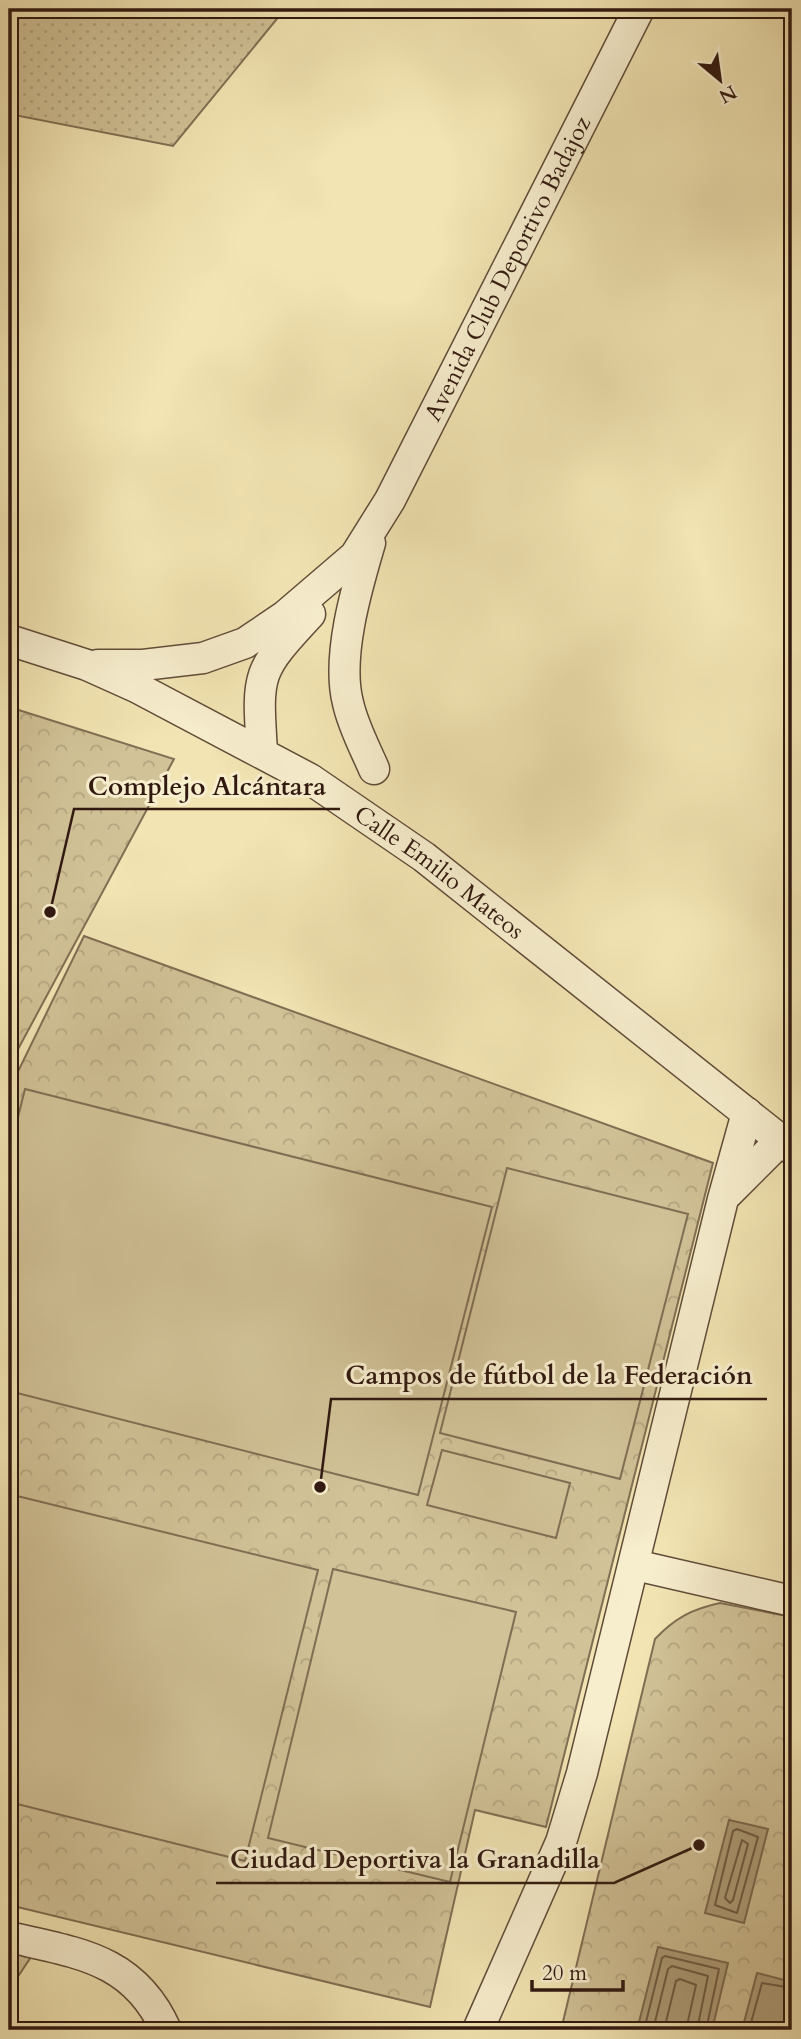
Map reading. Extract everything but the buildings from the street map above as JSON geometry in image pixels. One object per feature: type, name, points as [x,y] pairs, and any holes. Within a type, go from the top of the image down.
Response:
[{"type":"street","name":"Avenida Club Deportivo Badajoz","points":[[262,752],[259,696],[265,666],[344,577],[355,556],[375,529],[639,9]]},
{"type":"street","name":"Avenida Club Deportivo Badajoz","points":[[374,769],[347,702],[346,658],[357,589],[375,529]]},
{"type":"street","name":"Avenida Club Deportivo Badajoz","points":[[87,666],[143,665],[191,659],[235,647],[285,617],[355,556]]},
{"type":"street","name":"Calle Emilio Mateos","points":[[9,640],[87,666],[262,752],[310,779],[408,844],[786,1144]]},
{"type":"street","points":[[478,2030],[561,1842],[582,1773],[723,1199],[747,1113]]},
{"type":"street","points":[[723,1199],[786,1144]]},
{"type":"street","points":[[635,1565],[792,1601]]},
{"type":"street","points":[[9,1937],[94,1956],[134,1982],[166,2030]]},
{"type":"green space","points":[[9,9],[285,9],[173,146],[9,114]]},
{"type":"green space","points":[[9,707],[174,759],[9,1066]]},
{"type":"green space","points":[[84,936],[713,1163],[546,1827],[475,1810],[430,2007],[9,1905],[9,1090]]},
{"type":"green space","points":[[25,1089],[492,1207],[418,1495],[9,1391],[9,1153]]},
{"type":"green space","points":[[507,1168],[688,1214],[620,1479],[440,1433]]},
{"type":"green space","points":[[442,1450],[570,1483],[556,1538],[427,1505]]},
{"type":"green space","points":[[9,1494],[318,1570],[245,1861],[9,1802]]},
{"type":"green space","points":[[333,1569],[516,1612],[450,1882],[268,1838]]},
{"type":"green space","points":[[720,1603],[792,1617],[792,2030],[561,2030],[655,1639],[684,1615]]},
{"type":"green space","points":[[9,1937],[37,1948],[9,1990]]},
{"type":"water","points":[[729,1820],[768,1829],[744,1923],[705,1913]]},
{"type":"water","points":[[658,1947],[728,1963],[712,2030],[637,2030]]},
{"type":"water","points":[[757,1973],[792,1982],[792,2030],[742,2030]]},
{"type":"place","name":"Complejo Alcántara","points":[[50,912]]},
{"type":"place","name":"Campos de fútbol de la Federación","points":[[320,1487]]},
{"type":"place","name":"Ciudad Deportiva la Granadilla","points":[[699,1845]]}]
